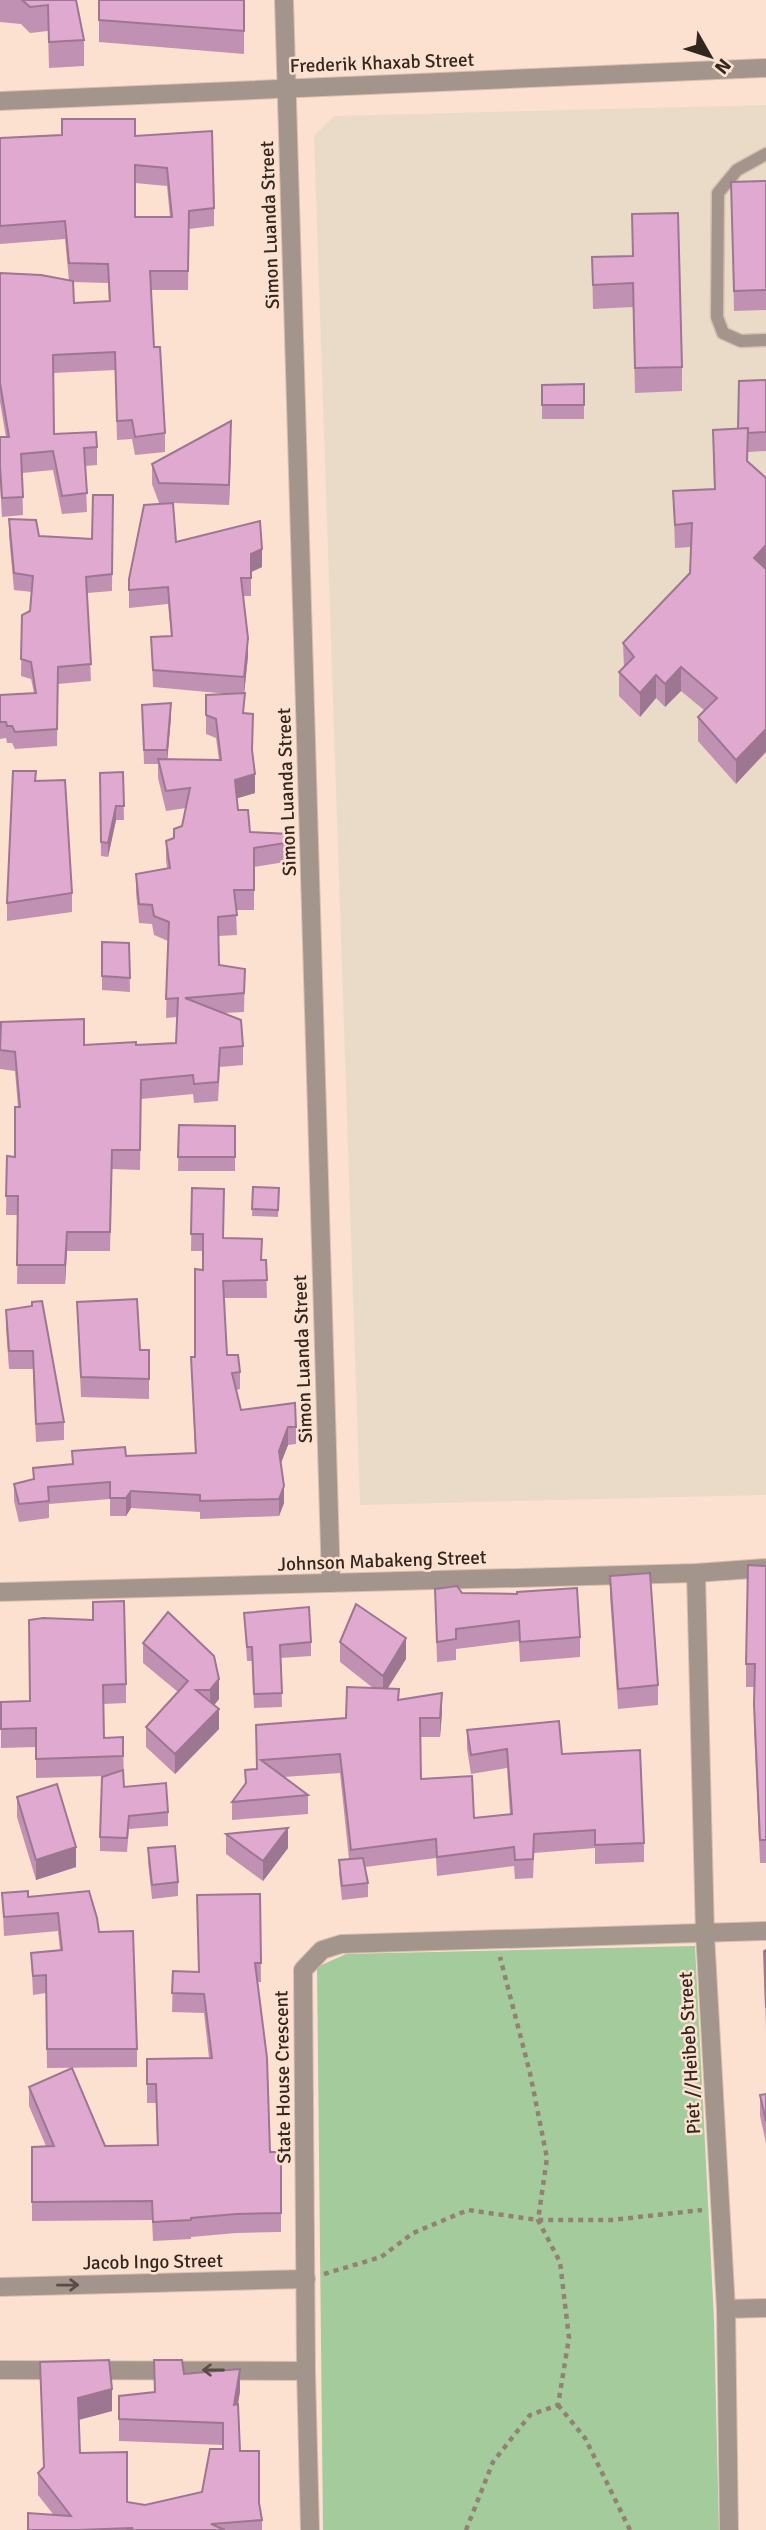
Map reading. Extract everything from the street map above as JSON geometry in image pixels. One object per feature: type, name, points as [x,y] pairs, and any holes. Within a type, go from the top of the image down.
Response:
[{"type":"street","name":"Simon Luanda Street","points":[[284,0],[331,1583]]},
{"type":"street","name":"Frederik Khaxab Street","points":[[0,101],[766,68]]},
{"type":"street","name":"Johnson Mabakeng Street","points":[[0,1592],[696,1573],[766,1568]]},
{"type":"street","name":"Piet //Heibeb Street","points":[[696,1573],[705,1934],[726,2309],[729,2530]]},
{"type":"street","name":"State House Crescent","points":[[310,2530],[303,1970],[322,1950],[341,1944],[766,1931]]},
{"type":"street","name":"Jacob Ingo Street","points":[[0,2287],[306,2279]]},
{"type":"street","points":[[726,2309],[766,2308]]},
{"type":"street","points":[[0,2370],[306,2371]]},
{"type":"lane","points":[[766,154],[737,170],[718,193],[717,317],[723,333],[741,341],[766,340]]},
{"type":"path","points":[[495,1940],[530,2073],[547,2158],[538,2220],[560,2262],[569,2338],[558,2405],[585,2438],[630,2530]]},
{"type":"path","points":[[306,2279],[381,2257],[414,2233],[468,2210],[538,2220],[612,2220],[720,2208]]},
{"type":"path","points":[[466,2530],[493,2462],[530,2415],[558,2405]]},
{"type":"shaded area","points":[[766,105],[766,1495],[360,1505],[314,136],[334,116]]},
{"type":"green space","points":[[695,1946],[714,2320],[719,2530],[323,2530],[317,1967],[346,1954]]},
{"type":"building","points":[[22,0],[76,0],[84,40],[49,42],[48,5],[30,7]]},
{"type":"building","points":[[99,0],[244,0],[244,31],[99,20]]},
{"type":"building","points":[[62,119],[135,119],[135,136],[212,131],[214,208],[189,211],[188,271],[150,271],[154,347],[160,347],[165,433],[135,437],[132,420],[117,421],[115,352],[53,355],[54,434],[96,432],[97,447],[84,448],[87,493],[62,496],[53,451],[21,454],[23,497],[2,498],[0,437],[9,437],[0,383],[0,273],[41,275],[73,281],[74,303],[110,301],[108,264],[69,263],[65,221],[0,226],[0,138],[62,135]],"holes":[[[135,165],[167,168],[172,217],[135,217]]]},
{"type":"building","points":[[766,181],[766,290],[734,291],[731,182]]},
{"type":"building","points":[[678,213],[682,367],[635,368],[633,283],[593,285],[592,257],[633,256],[632,214]]},
{"type":"building","points":[[766,380],[766,432],[748,433],[748,428],[738,429],[739,381]]},
{"type":"building","points":[[584,384],[584,405],[542,405],[542,385]]},
{"type":"building","points":[[231,421],[229,485],[159,483],[152,464]]},
{"type":"building","points":[[748,428],[747,461],[766,478],[766,545],[754,558],[766,569],[766,729],[736,760],[698,717],[717,698],[681,667],[665,684],[656,675],[640,693],[619,672],[634,657],[623,643],[690,573],[692,523],[675,525],[673,491],[715,489],[713,430]]},
{"type":"building","points":[[93,495],[113,495],[112,574],[86,577],[91,664],[58,667],[57,729],[15,732],[6,722],[0,722],[0,695],[36,693],[31,662],[21,659],[22,615],[30,611],[33,576],[14,573],[9,519],[36,520],[39,536],[92,539]]},
{"type":"building","points":[[173,503],[176,542],[260,521],[262,549],[251,554],[251,578],[241,578],[248,638],[244,677],[153,670],[151,637],[172,636],[168,587],[129,590],[129,579],[144,505]]},
{"type":"building","points":[[245,693],[243,713],[253,714],[252,750],[255,774],[235,780],[238,810],[248,810],[250,832],[290,834],[291,842],[254,848],[254,890],[234,890],[237,915],[218,917],[219,965],[245,969],[244,993],[185,998],[241,1020],[243,1046],[220,1048],[218,1082],[194,1084],[193,1075],[141,1080],[140,1150],[112,1150],[110,1232],[67,1232],[65,1265],[17,1265],[18,1196],[6,1196],[7,1156],[15,1157],[15,1107],[20,1107],[15,1052],[0,1050],[1,1022],[84,1019],[84,1045],[176,1043],[178,998],[166,999],[169,922],[154,916],[152,905],[139,904],[136,874],[170,868],[166,841],[174,838],[174,829],[182,826],[190,788],[166,791],[158,759],[221,760],[216,719],[206,715],[206,695]]},
{"type":"building","points":[[171,703],[167,750],[144,750],[142,705]]},
{"type":"building","points":[[13,771],[36,771],[35,781],[65,780],[72,893],[7,903]]},
{"type":"building","points":[[123,772],[124,806],[116,806],[108,843],[101,842],[100,773]]},
{"type":"building","points":[[102,942],[129,943],[130,978],[102,976]]},
{"type":"building","points":[[179,1125],[235,1126],[235,1157],[178,1157]]},
{"type":"building","points":[[253,1187],[279,1188],[278,1210],[252,1209]]},
{"type":"building","points":[[192,1188],[224,1189],[223,1238],[262,1239],[261,1260],[266,1260],[267,1280],[223,1281],[227,1355],[238,1355],[240,1372],[232,1373],[241,1410],[295,1403],[296,1427],[288,1427],[279,1451],[284,1486],[279,1499],[200,1501],[200,1495],[131,1491],[126,1498],[110,1498],[110,1482],[48,1487],[49,1501],[19,1504],[14,1484],[34,1479],[33,1468],[73,1464],[72,1451],[125,1447],[126,1456],[196,1453],[191,1357],[195,1357],[195,1269],[203,1270],[203,1234],[191,1234]]},
{"type":"building","points":[[137,1299],[140,1350],[149,1350],[149,1379],[81,1377],[77,1302]]},
{"type":"building","points":[[42,1301],[64,1422],[36,1424],[33,1351],[9,1351],[6,1310],[32,1306],[32,1302]]},
{"type":"building","points":[[748,1565],[766,1566],[766,1840],[760,1840],[754,1704],[755,1664],[746,1664]]},
{"type":"building","points":[[650,1573],[658,1685],[618,1689],[610,1576]]},
{"type":"building","points":[[457,1586],[462,1593],[517,1594],[577,1588],[580,1637],[520,1642],[519,1621],[456,1629],[456,1639],[437,1642],[435,1589]]},
{"type":"building","points":[[124,1601],[126,1684],[103,1685],[104,1738],[123,1737],[123,1756],[36,1759],[36,1728],[1,1729],[1,1702],[30,1701],[29,1620],[93,1620],[93,1602]]},
{"type":"building","points":[[356,1604],[406,1638],[383,1676],[340,1642]]},
{"type":"building","points":[[309,1607],[311,1642],[280,1645],[282,1693],[254,1694],[252,1647],[247,1647],[244,1613]]},
{"type":"building","points":[[168,1612],[214,1656],[219,1679],[210,1690],[196,1690],[219,1709],[175,1754],[146,1727],[188,1681],[143,1643]]},
{"type":"building","points":[[347,1687],[399,1689],[398,1700],[442,1693],[440,1718],[420,1718],[421,1779],[472,1776],[474,1818],[512,1814],[507,1749],[471,1755],[467,1730],[559,1721],[562,1754],[640,1750],[644,1843],[595,1845],[595,1830],[534,1834],[533,1859],[515,1860],[514,1847],[437,1857],[436,1839],[351,1850],[340,1754],[261,1760],[308,1795],[232,1802],[246,1783],[245,1770],[257,1769],[256,1725],[346,1718]]},
{"type":"building","points":[[123,1770],[124,1787],[166,1783],[168,1812],[129,1816],[127,1838],[100,1837],[102,1777]]},
{"type":"building","points":[[57,1784],[76,1847],[36,1860],[17,1797]]},
{"type":"building","points":[[288,1828],[263,1861],[226,1834]]},
{"type":"building","points":[[175,1846],[178,1882],[152,1885],[148,1848]]},
{"type":"building","points":[[363,1858],[368,1883],[342,1886],[339,1860]]},
{"type":"building","points":[[28,1891],[28,1897],[89,1891],[99,1932],[133,1931],[137,2049],[47,2049],[46,1975],[33,1976],[31,1953],[62,1950],[58,1913],[4,1917],[2,1893]]},
{"type":"building","points":[[260,1894],[261,1963],[255,1963],[267,2058],[270,2152],[281,2152],[281,2213],[236,2214],[153,2222],[152,2201],[32,2202],[32,2147],[54,2146],[29,2087],[72,2068],[105,2146],[158,2145],[156,2084],[147,2084],[147,2059],[212,2058],[204,1994],[172,1993],[173,1971],[199,1972],[197,1895]]},
{"type":"building","points":[[766,1950],[766,2008],[764,1951]]},
{"type":"building","points":[[766,2094],[766,2121],[760,2095]]},
{"type":"building","points":[[109,2360],[112,2389],[78,2398],[80,2453],[127,2452],[127,2502],[145,2505],[202,2492],[210,2449],[223,2449],[223,2423],[119,2419],[119,2396],[155,2392],[154,2360],[182,2360],[184,2374],[240,2369],[234,2405],[238,2404],[240,2451],[259,2451],[259,2503],[262,2520],[211,2524],[225,2530],[28,2530],[28,2513],[71,2516],[38,2473],[44,2467],[40,2362]]}]
